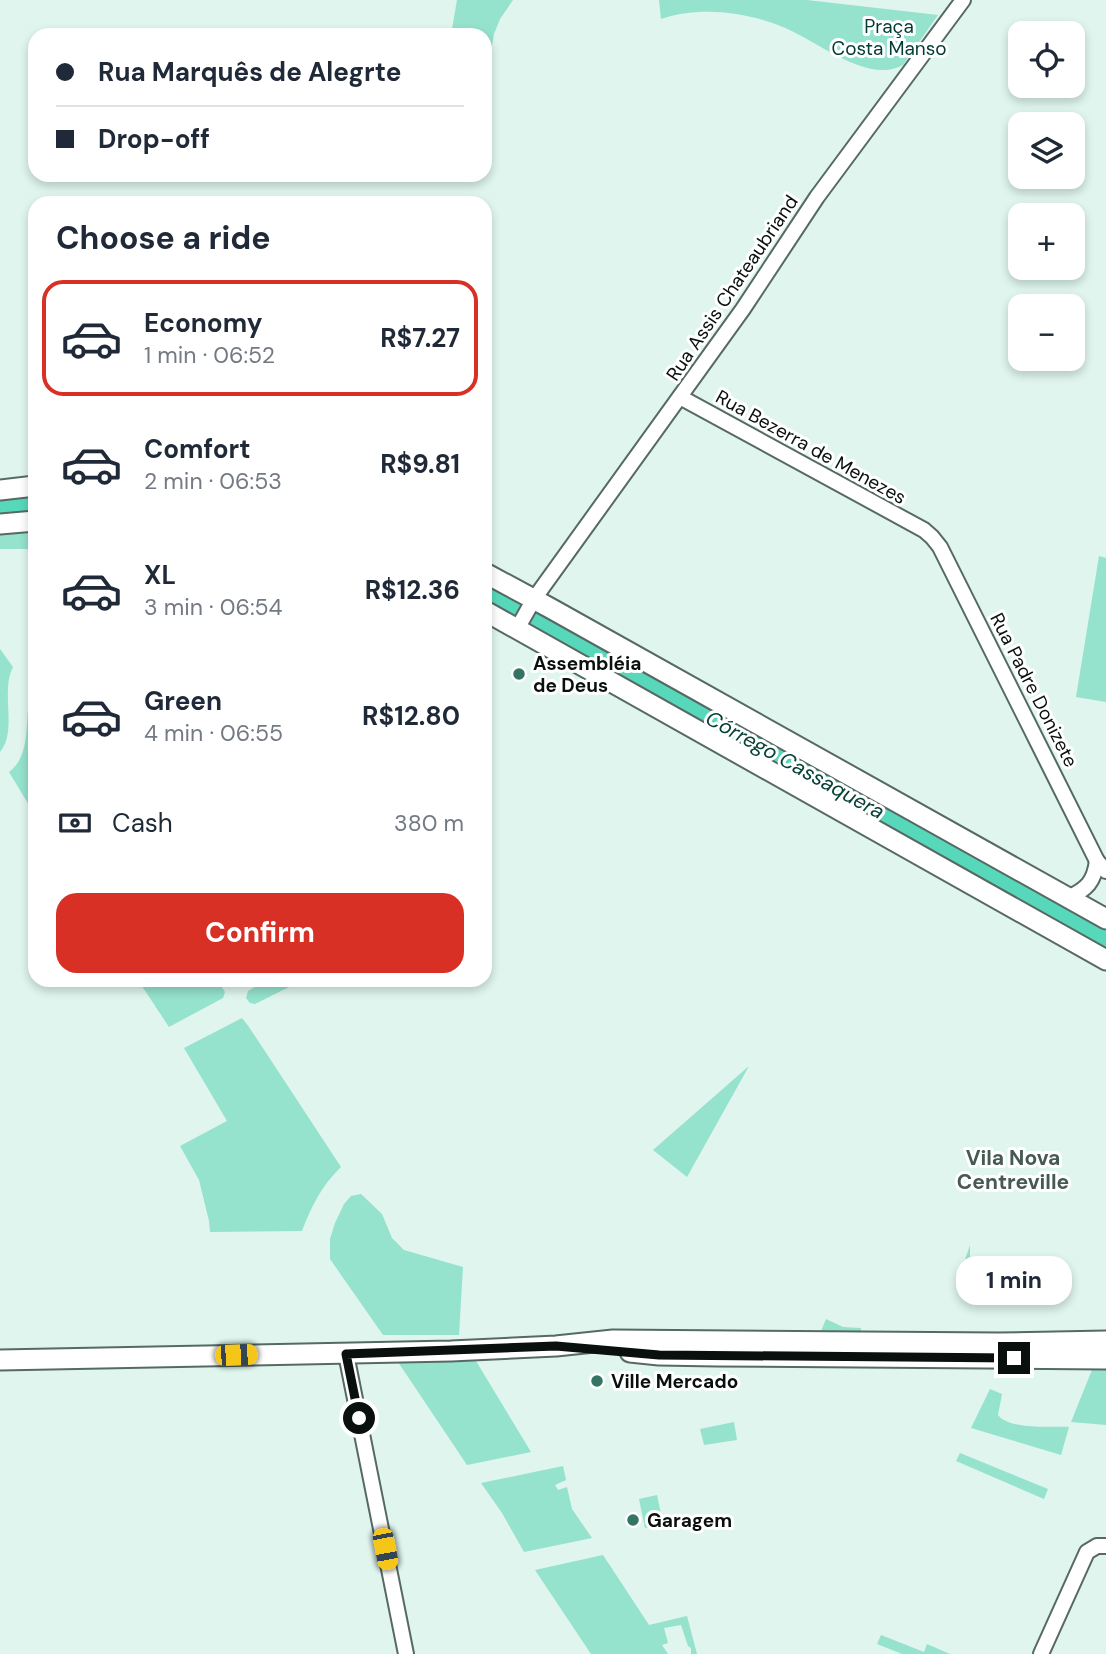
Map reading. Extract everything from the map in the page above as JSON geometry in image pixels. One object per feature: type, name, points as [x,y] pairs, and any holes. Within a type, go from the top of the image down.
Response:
[{"type":"main road","points":[[0,490],[28,487]]},
{"type":"main road","points":[[0,524],[28,522]]},
{"type":"main road","points":[[492,580],[525,615],[1106,960]]},
{"type":"main road","points":[[492,612],[525,615],[1106,919]]},
{"type":"main road","points":[[0,1360],[346,1354],[556,1346],[614,1340],[999,1343],[1106,1341]]},
{"type":"main road","points":[[556,1346],[681,1355],[1106,1359]]},
{"type":"street","name":"Rua Assis Chateaubriand","points":[[525,615],[749,301],[817,197],[963,0]]},
{"type":"street","name":"Rua Bezerra de Menezes","points":[[680,397],[924,530]]},
{"type":"street","name":"Rua Padre Donizete","points":[[924,530],[940,547],[1101,866]]},
{"type":"street","points":[[1068,898],[1080,892],[1101,866]]},
{"type":"street","points":[[346,1354],[406,1654]]},
{"type":"street","points":[[1041,1654],[1087,1552],[1097,1546],[1106,1546]]},
{"type":"green space","points":[[457,0],[513,0],[500,19],[492,46],[492,28],[452,28]]},
{"type":"green space","name":"Praça Costa Manso","points":[[659,0],[807,0],[938,15],[903,65],[889,70],[858,65],[783,27],[738,14],[691,13],[661,19]]},
{"type":"green space","points":[[28,533],[28,549],[0,549],[0,535]]},
{"type":"green space","points":[[1099,556],[1106,558],[1106,702],[1076,697]]},
{"type":"green space","points":[[0,649],[13,667],[8,687],[8,733],[0,752]]},
{"type":"green space","points":[[28,709],[28,803],[9,772],[20,759],[26,735]]},
{"type":"green space","points":[[143,987],[222,987],[225,992],[223,998],[169,1027]]},
{"type":"green space","points":[[255,987],[289,987],[255,1004],[246,998],[248,991]]},
{"type":"green space","points":[[242,1018],[341,1167],[318,1197],[302,1231],[210,1232],[199,1180],[180,1146],[227,1121],[184,1048]]},
{"type":"green space","points":[[749,1066],[687,1177],[653,1150]]},
{"type":"green space","points":[[361,1194],[382,1214],[392,1238],[404,1250],[463,1267],[459,1335],[383,1335],[330,1259],[330,1239],[344,1204],[351,1196]]},
{"type":"green space","points":[[970,1245],[970,1284],[958,1280]]},
{"type":"green space","points":[[826,1319],[843,1327],[861,1328],[861,1335],[819,1336]]},
{"type":"green space","points":[[476,1361],[531,1452],[467,1465],[398,1362]]},
{"type":"green space","points":[[1094,1365],[1106,1366],[1106,1425],[1071,1422]]},
{"type":"green space","points":[[990,1389],[1002,1394],[998,1415],[1004,1420],[1021,1425],[1069,1427],[1061,1455],[971,1428]]},
{"type":"green space","points":[[734,1422],[737,1440],[704,1445],[700,1429]]},
{"type":"green space","points":[[960,1453],[1048,1489],[1044,1499],[956,1461]]},
{"type":"green space","points":[[563,1466],[566,1480],[555,1485],[558,1490],[567,1487],[572,1509],[592,1538],[524,1552],[481,1483]]},
{"type":"green space","points":[[657,1495],[663,1524],[645,1528],[639,1499]]},
{"type":"green space","points":[[603,1555],[649,1625],[687,1616],[697,1654],[691,1654],[681,1625],[664,1628],[668,1643],[662,1645],[668,1654],[591,1654],[535,1570]]},
{"type":"green space","points":[[881,1635],[924,1652],[927,1644],[950,1654],[902,1654],[877,1644]]},
{"type":"waterway","name":"Córrego Cassaquera","points":[[0,506],[28,503]]},
{"type":"waterway","name":"Córrego Cassaquera","points":[[492,595],[1106,940]]},
{"type":"place","name":"Assembléia de Deus","points":[[519,674]]},
{"type":"place","name":"Ville Mercado","points":[[597,1381]]},
{"type":"place","name":"Garagem","points":[[633,1520]]},
{"type":"district","name":"Vila Nova Centreville","points":[[1013,1170]]},
{"type":"route","points":[[359,1418],[346,1354],[556,1346],[659,1355],[1014,1358]]}]
